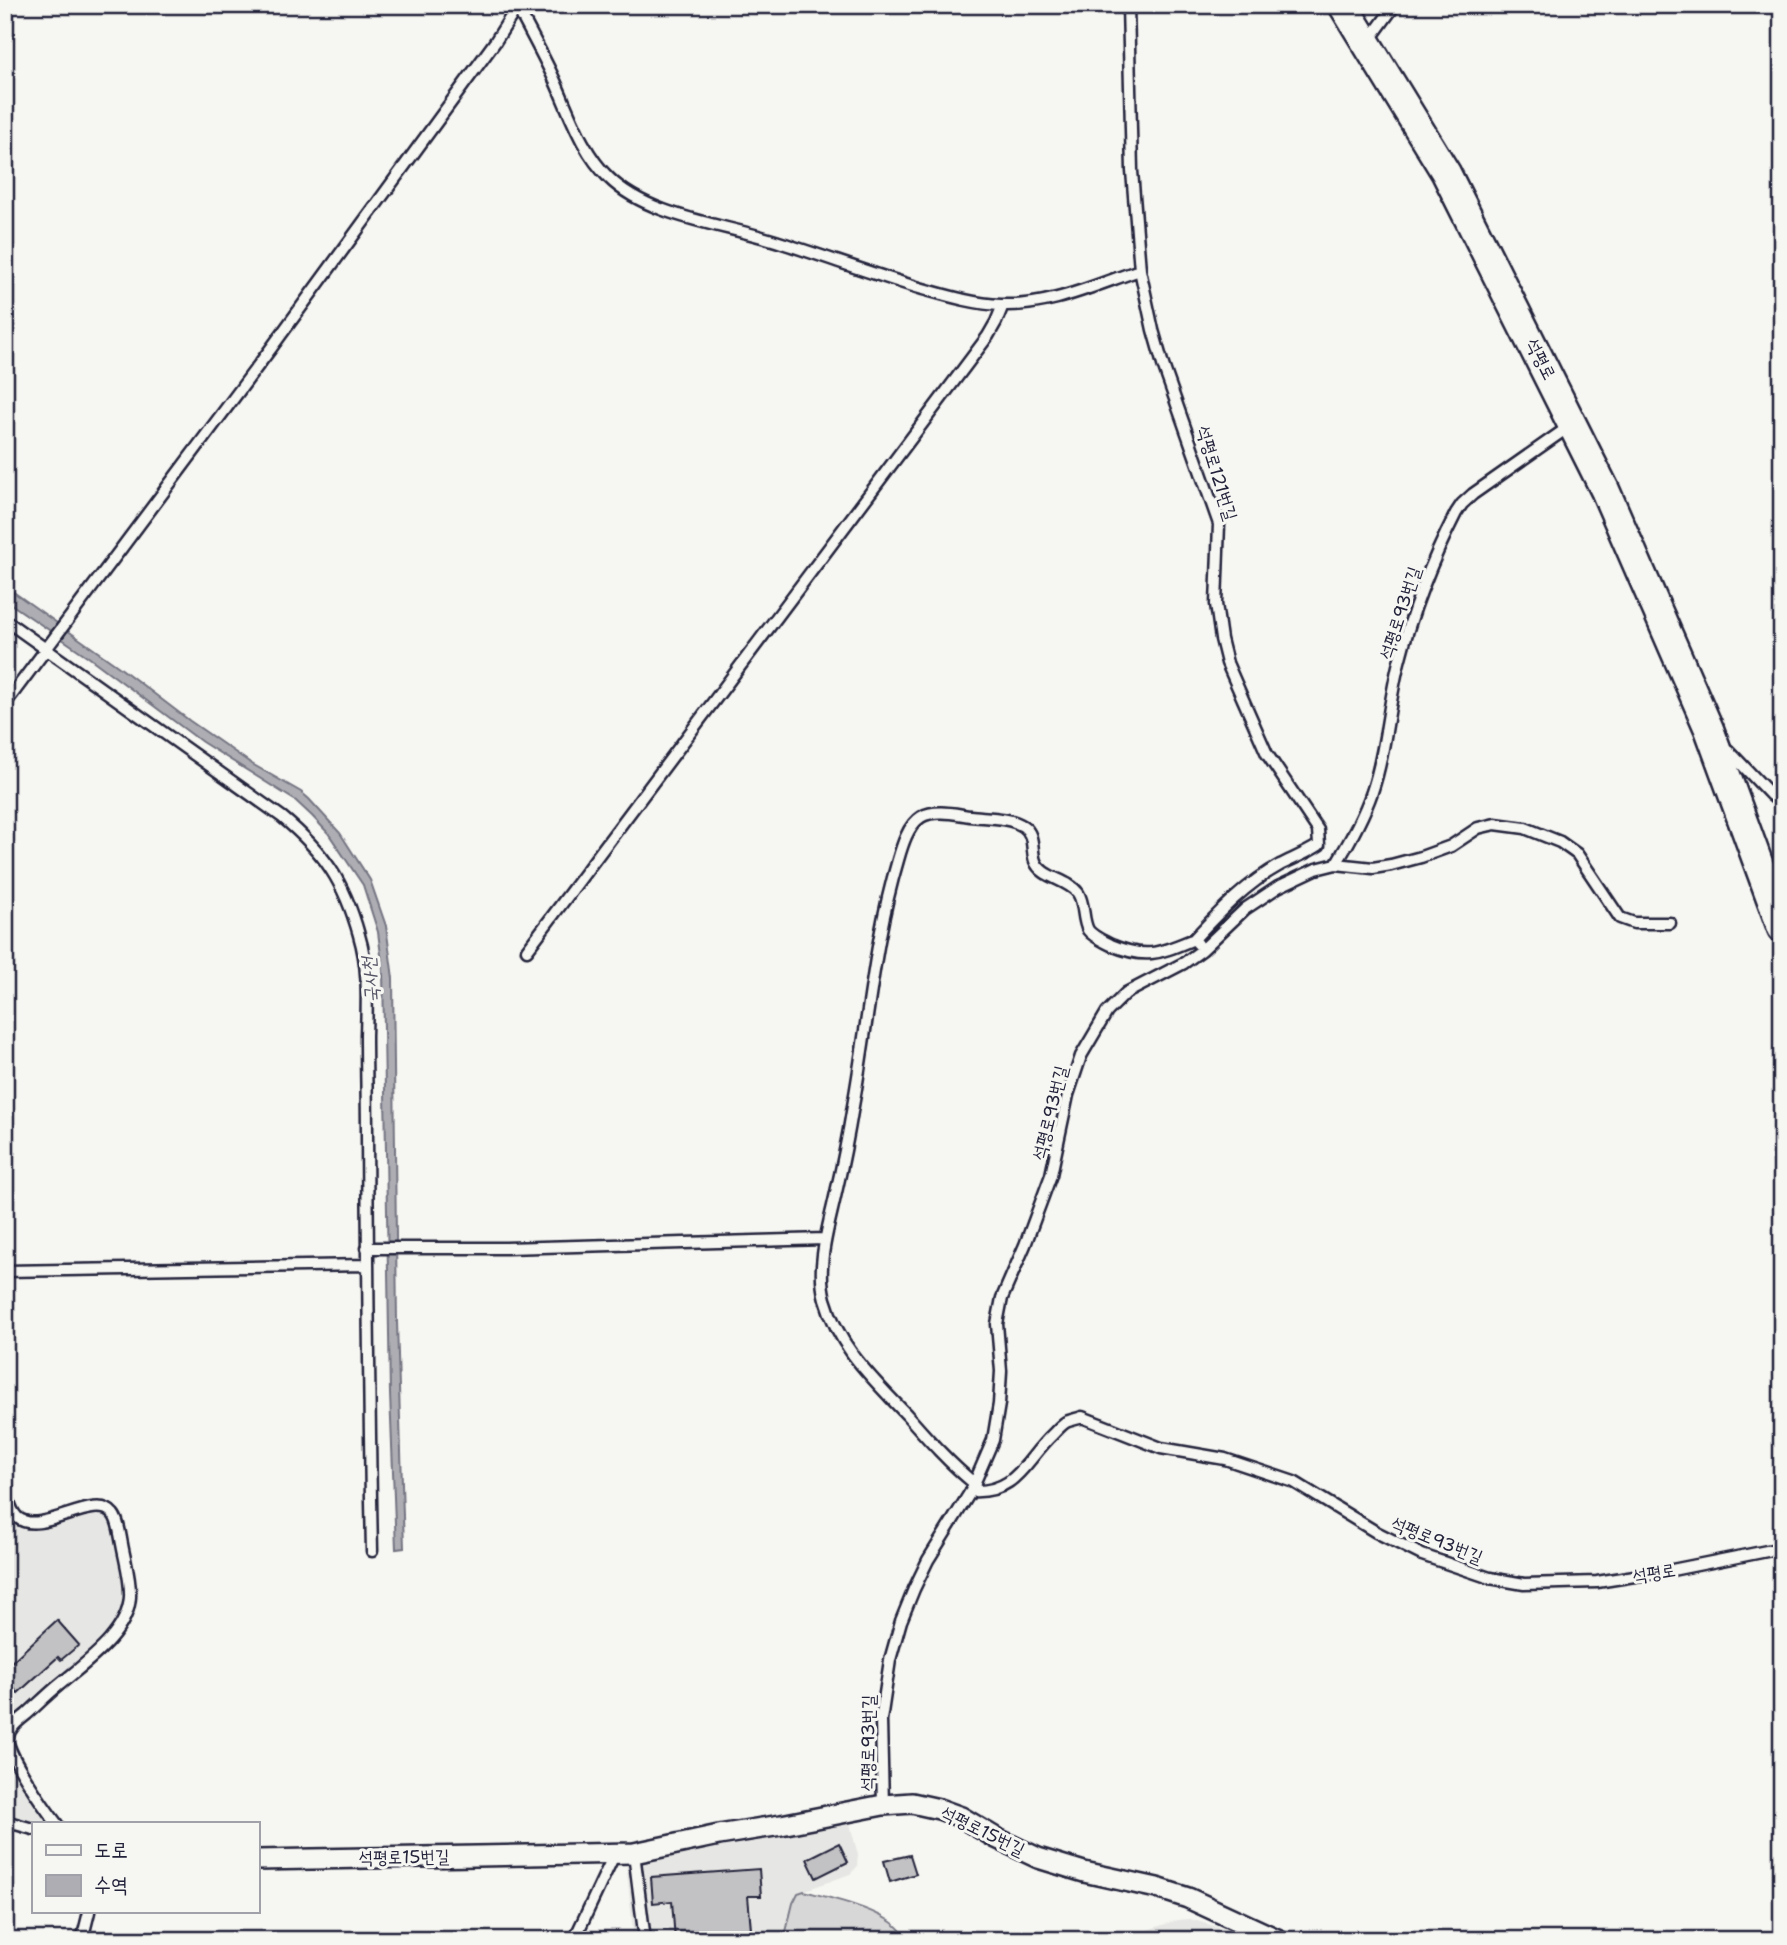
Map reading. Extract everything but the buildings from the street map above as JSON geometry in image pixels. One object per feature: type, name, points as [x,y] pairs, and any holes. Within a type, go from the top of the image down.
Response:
[{"type":"street","name":"석평로","points":[[1343,5],[1446,173],[1605,490],[1709,729],[1782,928]]},
{"type":"street","name":"석평로15번길","points":[[259,1860],[614,1855],[883,1805],[912,1803],[961,1817],[1038,1858],[1188,1898],[1279,1940]]},
{"type":"lane","name":"석평로121번길","points":[[1128,5],[1132,171],[1140,270],[1163,365],[1219,524],[1216,604],[1227,663],[1267,754],[1318,830],[1319,845],[1305,854]]},
{"type":"lane","points":[[1367,44],[1395,5]]},
{"type":"lane","points":[[516,6],[554,78],[584,145],[609,179],[630,194],[670,212],[779,242],[891,279],[981,303],[1003,305],[1058,299],[1140,270]]},
{"type":"lane","points":[[5,704],[272,347],[495,42],[516,6]]},
{"type":"lane","points":[[527,950],[988,336],[1003,305]]},
{"type":"lane","name":"석평로93번길","points":[[1336,864],[1355,832],[1373,791],[1391,695],[1408,630],[1426,580],[1456,513],[1473,494],[1573,424]]},
{"type":"lane","points":[[5,620],[48,647],[282,817],[319,852],[337,878],[349,905],[366,965],[368,989],[366,1034],[371,1248],[367,1265],[372,1551]]},
{"type":"lane","name":"석평로","points":[[1709,729],[1736,760],[1782,804]]},
{"type":"lane","points":[[973,1488],[854,1359],[841,1338],[824,1296],[825,1239],[847,1142],[877,951],[886,905],[904,842],[912,827],[921,818],[949,813],[997,819],[1025,827],[1034,849],[1034,860],[1039,867],[1077,892],[1088,930],[1108,943],[1139,954],[1167,950],[1194,939],[1240,893],[1281,864],[1305,854],[1317,869]]},
{"type":"lane","name":"석평로93번길","points":[[883,1805],[881,1720],[890,1660],[901,1621],[928,1560],[973,1488],[993,1440],[999,1404],[1001,1371],[997,1324],[1002,1298],[1051,1175],[1068,1095],[1081,1056],[1107,1012],[1126,993],[1184,963],[1202,950],[1245,909],[1278,887],[1317,869],[1336,864],[1373,868],[1421,857],[1451,846],[1478,828],[1495,824],[1525,828],[1560,842],[1577,854],[1620,918],[1634,923],[1670,923]]},
{"type":"lane","points":[[1194,939],[1202,950]]},
{"type":"lane","points":[[371,1248],[659,1245],[825,1239]]},
{"type":"lane","points":[[5,1271],[367,1265]]},
{"type":"lane","name":"석평로93번길","points":[[973,1488],[984,1492],[1001,1488],[1016,1478],[1065,1423],[1082,1417],[1161,1448],[1225,1459],[1294,1482],[1376,1532],[1422,1555],[1490,1578],[1524,1584]]},
{"type":"lane","points":[[5,1483],[13,1513],[19,1520],[46,1520],[100,1507],[109,1510],[118,1526],[130,1586],[128,1609],[111,1638],[12,1728],[8,1738],[14,1760],[56,1822]]},
{"type":"lane","name":"석평로","points":[[1524,1584],[1597,1582],[1782,1548]]},
{"type":"lane","points":[[5,1821],[32,1829]]},
{"type":"lane","points":[[634,1853],[645,1940]]},
{"type":"lane","points":[[574,1940],[614,1855]]},
{"type":"lane","points":[[82,1940],[89,1913]]},
{"type":"shaded area","points":[[5,1503],[10,1521],[24,1530],[40,1529],[94,1513],[104,1513],[113,1528],[124,1600],[113,1626],[100,1641],[30,1700],[5,1725]]},
{"type":"shaded area","points":[[5,1758],[45,1816],[45,1821],[36,1822],[5,1814]]},
{"type":"shaded area","points":[[850,1824],[858,1855],[857,1867],[850,1874],[798,1893],[784,1940],[634,1940],[626,1862],[764,1836]]},
{"type":"shaded area","points":[[804,1891],[883,1917],[901,1931],[899,1940],[784,1940],[793,1903],[798,1893]]},
{"type":"shaded area","points":[[1190,1919],[1232,1931],[1251,1940],[1125,1940],[1177,1920]]},
{"type":"water","points":[[5,586],[190,721],[252,764],[301,792],[340,833],[370,880],[386,926],[393,978],[397,1322],[404,1548],[396,1549],[390,1394],[383,970],[378,932],[363,885],[328,833],[296,801],[202,742],[87,656],[5,600]]},
{"type":"water label","name":"국사천","points":[[370,980]]}]
